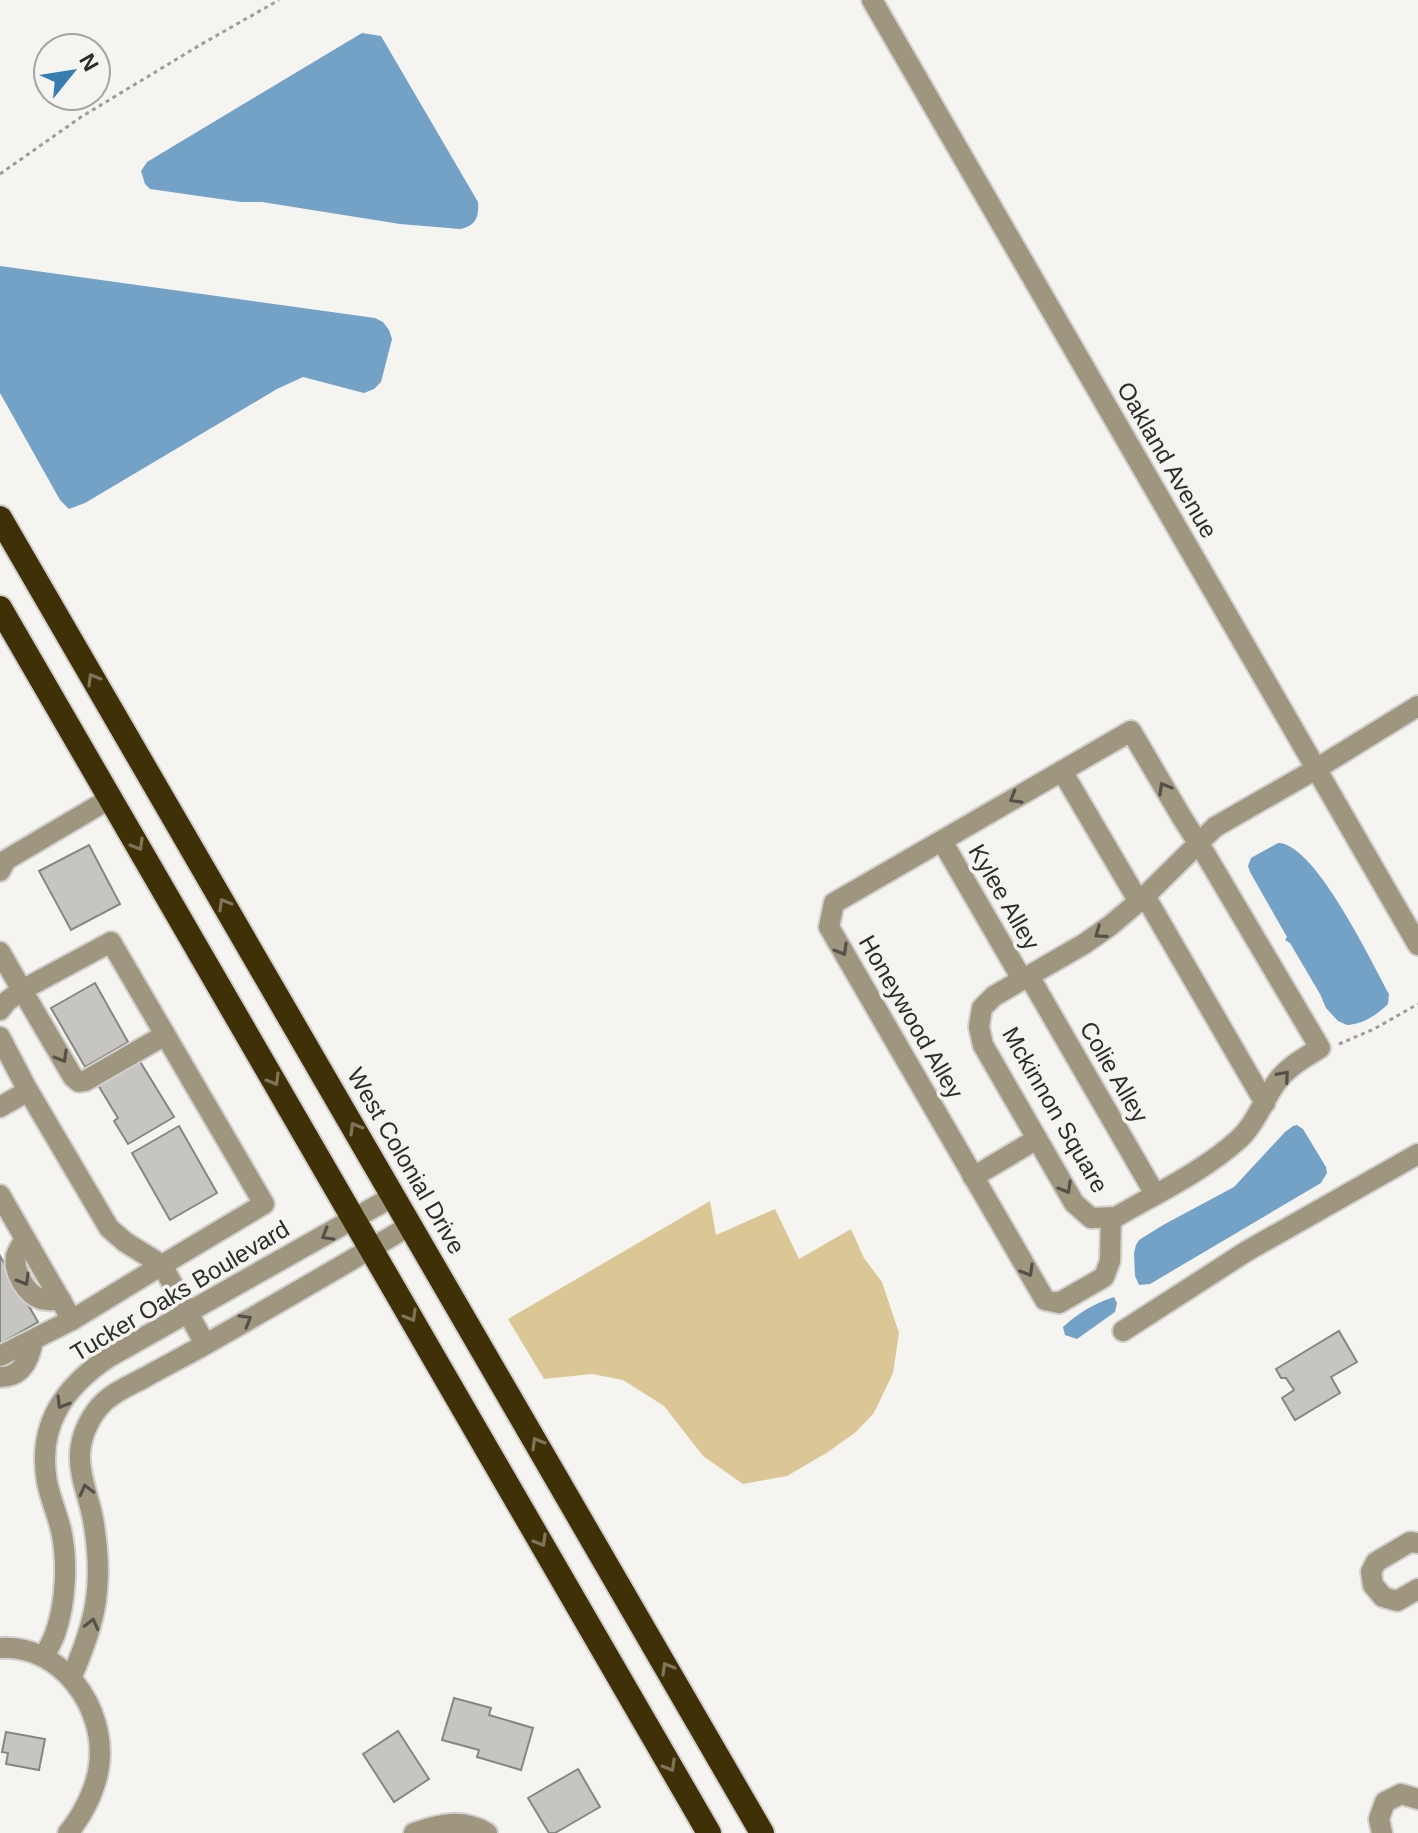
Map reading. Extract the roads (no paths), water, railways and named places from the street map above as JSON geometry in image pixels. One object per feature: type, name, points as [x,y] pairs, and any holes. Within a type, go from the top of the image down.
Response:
[{"type":"highway","name":"West Colonial Drive","points":[[0,518],[762,1833]]},
{"type":"highway","points":[[0,608],[709,1833]]},
{"type":"street","name":"Oakland Avenue","points":[[872,0],[1418,945]]},
{"type":"street","name":"Mckinnon Square","points":[[1200,843],[1320,1048],[1290,1067],[1240,1138],[1210,1162],[1116,1217],[1091,1218],[1074,1203],[983,1045],[979,1027],[982,1008],[994,996],[1084,944],[1142,899],[1215,827],[1418,706]]},
{"type":"street","name":"Honeywood Alley","points":[[1111,1217],[1110,1261],[1104,1277],[1059,1303],[1045,1300],[829,927],[834,903],[1131,731],[1200,843]]},
{"type":"street","points":[[1062,771],[1265,1103]]},
{"type":"street","points":[[0,871],[6,860],[111,798]]},
{"type":"street","name":"Kylee Alley","points":[[942,841],[1025,978]]},
{"type":"street","points":[[0,1010],[22,990],[111,942],[264,1204],[72,1320],[0,1356]]},
{"type":"street","points":[[0,952],[73,1077],[79,1082],[165,1035]]},
{"type":"street","name":"Colie Alley","points":[[1025,978],[1155,1194]]},
{"type":"street","points":[[0,1037],[28,1091],[109,1228],[162,1265],[205,1344]]},
{"type":"street","points":[[0,1107],[28,1091]]},
{"type":"street","points":[[973,1177],[1037,1139]]},
{"type":"street","points":[[1123,1331],[1247,1251],[1418,1154]]},
{"type":"street","points":[[0,1195],[72,1320]]},
{"type":"street","name":"Tucker Oaks Boulevard","points":[[44,1656],[55,1636],[59,1619],[64,1569],[61,1531],[47,1484],[45,1463],[52,1419],[63,1399],[86,1373],[109,1357],[394,1196]]},
{"type":"street","points":[[71,1678],[91,1631],[98,1595],[92,1518],[80,1468],[80,1453],[88,1423],[96,1410],[108,1398],[411,1225]]},
{"type":"street","points":[[0,1377],[20,1370],[30,1358],[33,1340]]},
{"type":"street","points":[[1418,1543],[1410,1542],[1376,1562],[1371,1572],[1373,1585],[1383,1597],[1397,1601],[1418,1589]]},
{"type":"street","points":[[64,1569],[98,1567]]},
{"type":"street","points":[[0,1648],[25,1650],[44,1656],[58,1665],[71,1678],[91,1710],[99,1732],[99,1768],[86,1805],[68,1833]]},
{"type":"street","points":[[1382,1833],[1379,1819],[1385,1802],[1401,1794],[1418,1799]]},
{"type":"street","points":[[414,1833],[455,1823],[468,1824],[487,1833]]},
{"type":"water","points":[[362,33],[381,36],[478,202],[477,216],[470,226],[460,229],[400,224],[262,202],[241,202],[150,189],[145,184],[141,171],[147,162]]},
{"type":"water","points":[[0,266],[375,318],[383,322],[392,339],[381,382],[374,389],[364,393],[303,377],[277,389],[85,503],[69,509],[60,500],[0,393]]},
{"type":"water","points":[[1278,843],[1293,848],[1325,883],[1389,994],[1388,1004],[1359,1023],[1347,1025],[1338,1021],[1326,1008],[1290,943],[1285,940],[1287,937],[1250,872],[1248,866],[1251,858]]},
{"type":"water","points":[[1297,1125],[1303,1129],[1326,1167],[1327,1173],[1321,1183],[1150,1284],[1139,1285],[1135,1276],[1134,1253],[1139,1240],[1234,1187],[1285,1132]]},
{"type":"water","points":[[1114,1297],[1117,1303],[1115,1312],[1077,1339],[1065,1335],[1063,1327],[1075,1317],[1093,1305]]}]
